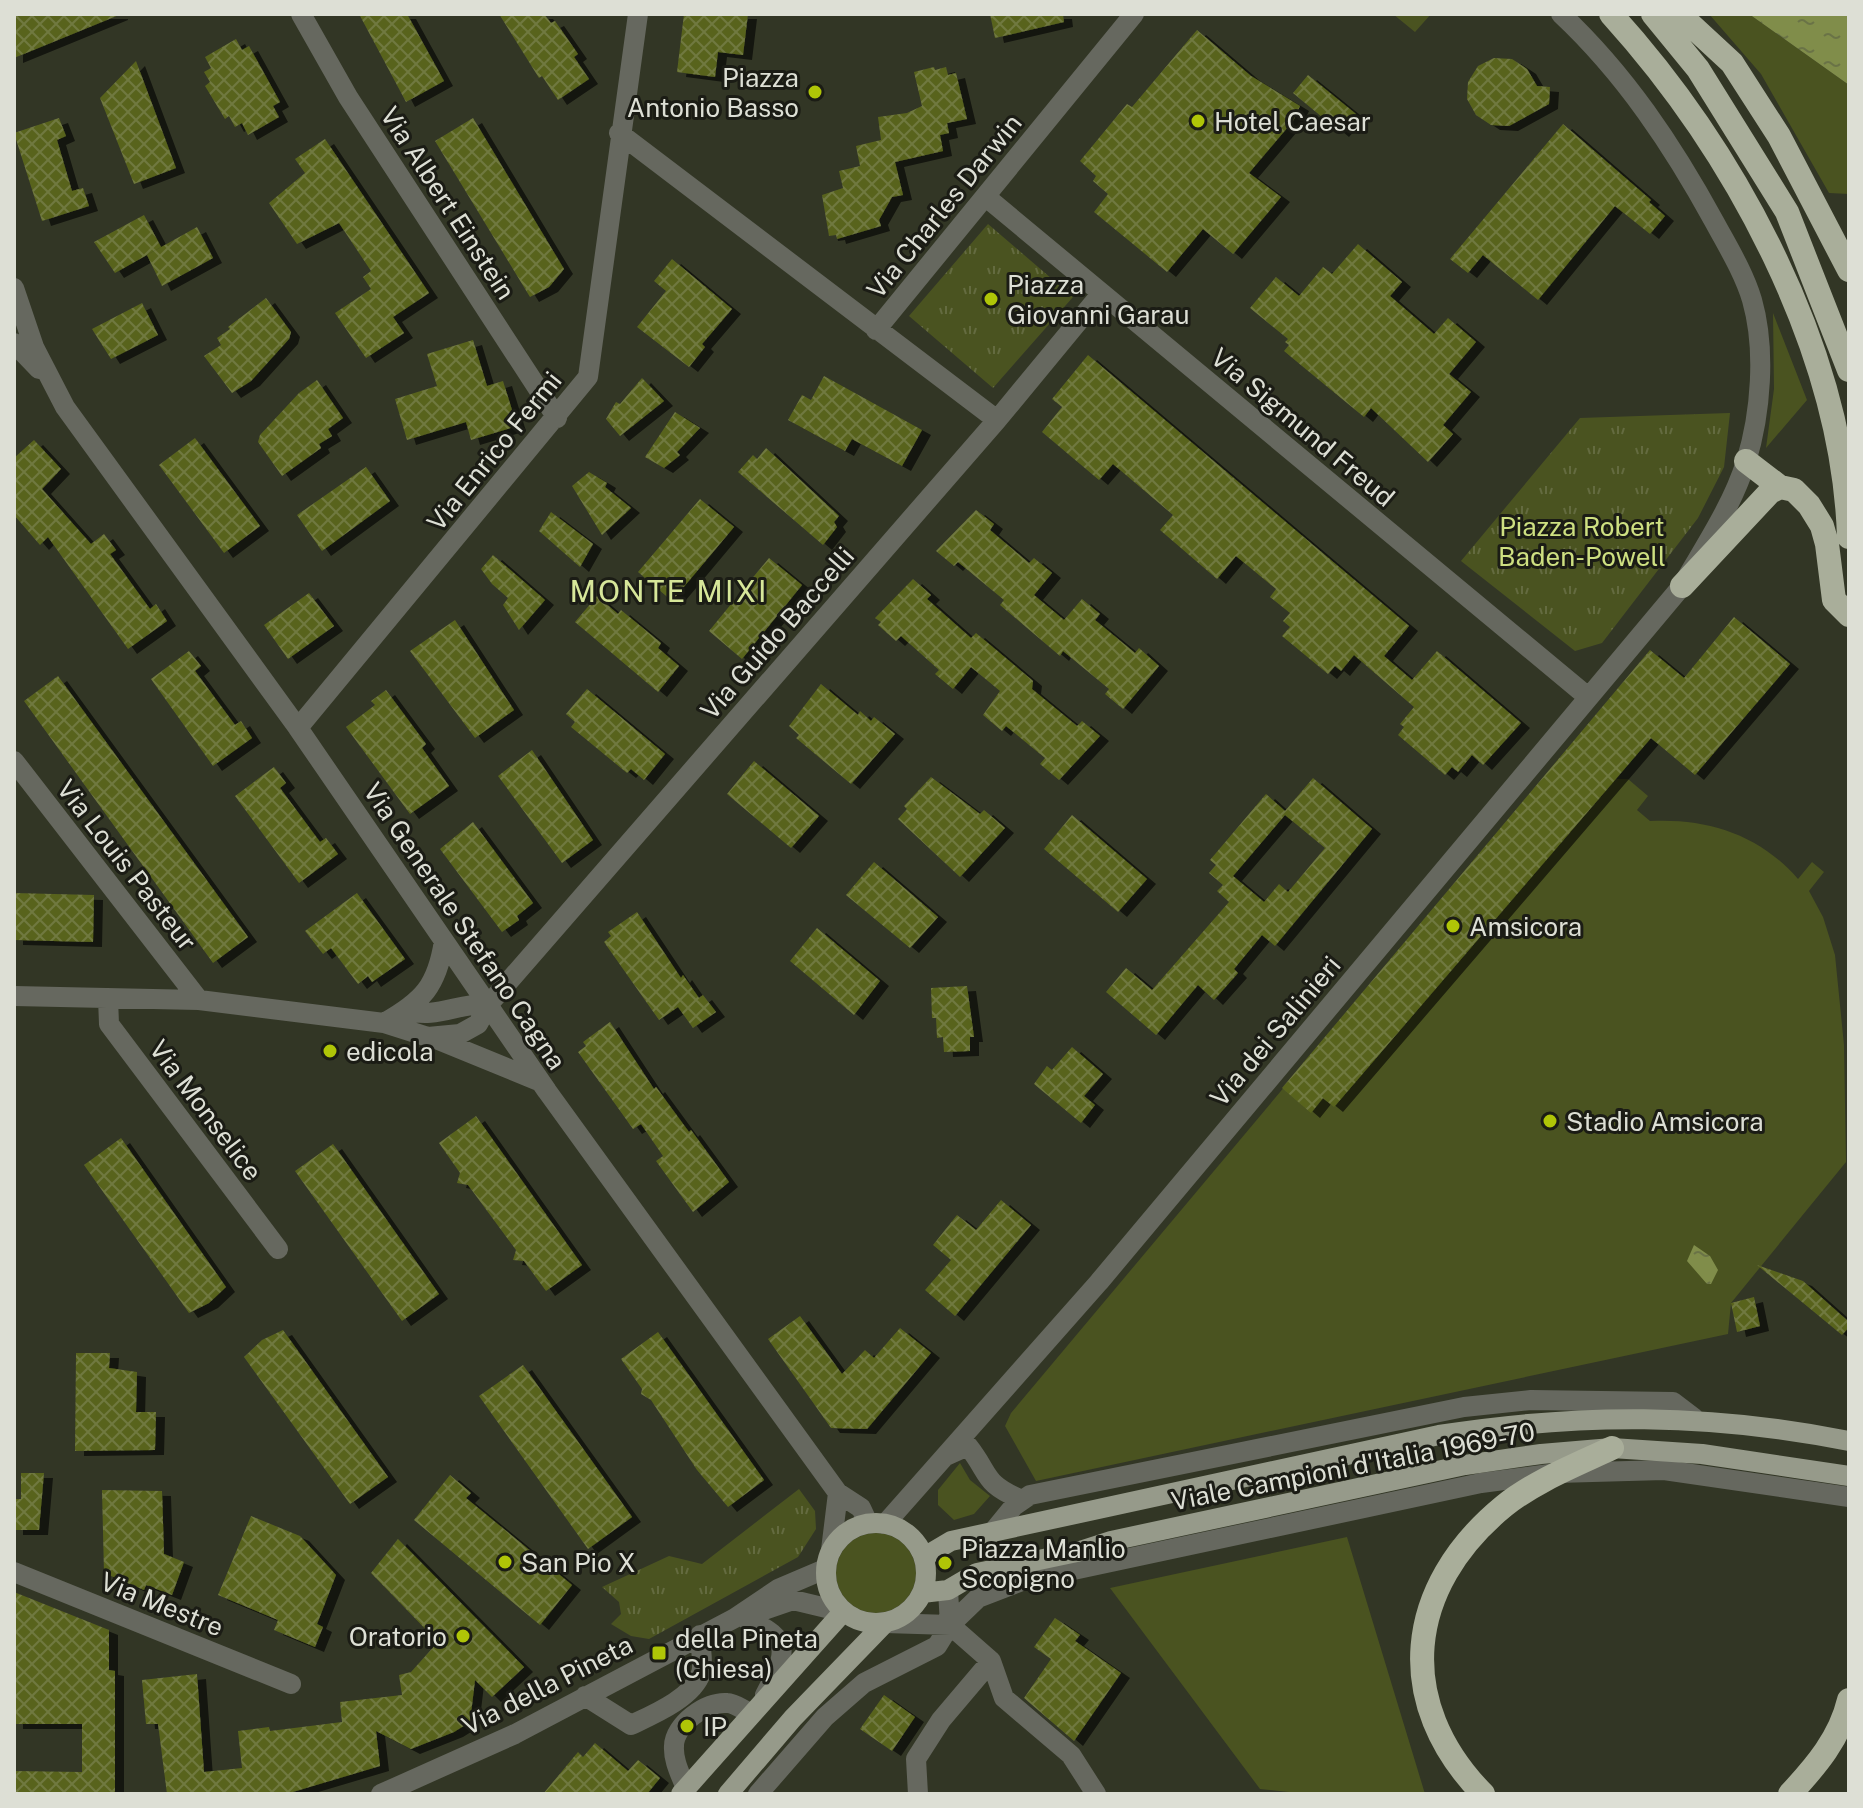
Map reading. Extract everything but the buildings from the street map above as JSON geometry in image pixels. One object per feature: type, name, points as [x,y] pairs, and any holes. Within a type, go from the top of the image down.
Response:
[{"type":"highway","points":[[1611,14],[1651,58],[1731,171],[1784,281],[1839,436],[1847,490],[1849,537]]},
{"type":"highway","points":[[1653,14],[1698,69],[1787,212],[1849,370]]},
{"type":"highway","points":[[1679,14],[1732,63],[1779,136],[1849,270]]},
{"type":"highway","points":[[1746,461],[1780,487],[1802,496],[1822,526],[1832,561],[1834,600],[1849,615]]},
{"type":"highway","points":[[1682,586],[1770,492],[1780,487]]},
{"type":"highway","points":[[1483,1794],[1461,1771],[1430,1713],[1420,1678],[1424,1627],[1440,1584],[1466,1542],[1505,1505],[1557,1473],[1612,1448]]},
{"type":"highway","points":[[1790,1794],[1817,1765],[1832,1742],[1844,1722],[1849,1700]]},
{"type":"main road","name":"Viale Campioni d'Italia 1969-70","points":[[924,1557],[951,1541],[1439,1435],[1562,1420],[1694,1418],[1805,1432],[1849,1441]]},
{"type":"main road","name":"Viale Campioni d'Italia 1969-70","points":[[922,1593],[948,1590],[977,1573],[1465,1465],[1612,1448],[1702,1454],[1849,1476]]},
{"type":"main road","points":[[728,1794],[793,1718],[885,1623],[914,1607],[922,1593],[926,1578],[924,1557],[906,1533],[876,1524],[843,1535],[828,1559],[828,1588],[843,1612],[868,1624],[885,1623]]},
{"type":"main road","points":[[683,1791],[843,1612]]},
{"type":"street","name":"Via Albert Einstein","points":[[301,14],[348,97],[557,418]]},
{"type":"street","name":"Via Enrico Fermi","points":[[298,728],[588,377],[619,133],[638,14]]},
{"type":"street","name":"Via Charles Darwin","points":[[619,133],[876,330],[1134,14]]},
{"type":"street","name":"Via dei Salinieri","points":[[876,1524],[901,1504],[1099,1282],[1682,586],[1730,501],[1746,461],[1757,399],[1760,351],[1752,300],[1731,252],[1681,161],[1632,93],[1587,38],[1561,14]]},
{"type":"street","name":"Via Sigmund Freud","points":[[986,197],[1588,697]]},
{"type":"street","name":"Via Generale Stefano Cagna","points":[[14,288],[34,347],[65,407],[298,728],[541,1082],[838,1493],[861,1508],[876,1524]]},
{"type":"street","name":"Via Guido Baccelli","points":[[428,1037],[460,1034],[478,1024],[489,1004],[997,420],[1101,294]]},
{"type":"street","points":[[876,330],[997,420]]},
{"type":"street","name":"Via Generale Stefano Cagna","points":[[14,343],[53,384]]},
{"type":"street","name":"Via Louis Pasteur","points":[[14,761],[199,1000]]},
{"type":"street","points":[[384,1023],[425,995],[439,968],[444,941]]},
{"type":"street","points":[[14,996],[199,1000],[384,1023],[541,1082]]},
{"type":"street","name":"Via Monselice","points":[[108,998],[109,1024],[278,1249]]},
{"type":"street","points":[[406,1010],[419,1015],[475,1003],[489,1004]]},
{"type":"street","name":"Viale Campioni d'Italia 1969-70","points":[[1022,1500],[1030,1495],[1464,1407],[1531,1400],[1673,1402],[1694,1418]]},
{"type":"street","points":[[938,1462],[957,1448],[968,1446],[982,1474],[1003,1492],[1022,1500],[1002,1517],[992,1533]]},
{"type":"street","points":[[758,1794],[825,1717],[864,1683],[937,1646],[950,1625],[978,1598],[1022,1581],[1481,1483],[1557,1473],[1664,1470],[1791,1486],[1849,1497]]},
{"type":"street","points":[[828,1559],[838,1493]]},
{"type":"street","name":"Via della Pineta","points":[[740,1618],[778,1589],[828,1559]]},
{"type":"street","name":"Via Mestre","points":[[14,1572],[291,1684]]},
{"type":"street","points":[[948,1590],[950,1625]]},
{"type":"street","name":"Via della Pineta","points":[[381,1794],[515,1734],[700,1635],[777,1603],[793,1600],[843,1612]]},
{"type":"street","points":[[683,1791],[673,1745],[677,1732],[700,1711],[715,1704],[729,1702],[757,1706],[781,1660],[780,1637],[768,1628],[740,1618]]},
{"type":"street","points":[[885,1623],[950,1625],[991,1661],[1004,1698],[1071,1755],[1096,1794]]},
{"type":"street","points":[[585,1696],[631,1725],[649,1716],[691,1687],[701,1673],[700,1635]]},
{"type":"street","points":[[918,1794],[916,1759],[941,1720],[991,1661]]},
{"type":"green space","points":[[1393,14],[1431,14],[1415,32]]},
{"type":"green space","points":[[1709,14],[1749,14],[1849,85],[1849,194],[1829,193],[1761,74]]},
{"type":"green space","points":[[988,224],[1073,297],[993,388],[909,316]]},
{"type":"green space","points":[[1773,313],[1807,400],[1766,448],[1774,389]]},
{"type":"green space","name":"Piazza Robert Baden-Powell","points":[[1730,413],[1724,467],[1698,518],[1602,643],[1575,651],[1461,561],[1580,418]]},
{"type":"green space","name":"Stadio Amsicora","points":[[1571,745],[1614,779],[1628,779],[1648,796],[1637,810],[1650,821],[1692,822],[1731,832],[1766,851],[1798,879],[1812,862],[1824,872],[1809,891],[1823,917],[1835,955],[1844,1045],[1846,1162],[1731,1303],[1728,1334],[1036,1481],[1005,1426],[1011,1413]]},
{"type":"green space","points":[[960,1463],[970,1480],[990,1496],[974,1514],[954,1520],[938,1505],[938,1490]]},
{"type":"green space","points":[[799,1489],[815,1511],[816,1529],[798,1557],[649,1639],[631,1636],[611,1624],[621,1614],[619,1602],[602,1587],[669,1556],[702,1564]]},
{"type":"green space","points":[[868,1533],[884,1533],[905,1544],[916,1565],[916,1581],[905,1602],[884,1613],[868,1613],[854,1607],[842,1595],[836,1581],[836,1565],[842,1551],[854,1539]]},
{"type":"green space","points":[[1347,1537],[1425,1794],[1308,1794],[1260,1789],[1110,1588]]},
{"type":"water","points":[[1749,14],[1849,16],[1849,85]]},
{"type":"water","points":[[1694,1245],[1710,1256],[1718,1270],[1711,1284],[1707,1284],[1687,1261]]},
{"type":"place","name":"Piazza Antonio Basso","points":[[815,92]]},
{"type":"place","name":"Hotel Caesar","points":[[1198,121]]},
{"type":"place","name":"Piazza Giovanni Garau","points":[[991,299]]},
{"type":"place","name":"Amsicora","points":[[1453,926]]},
{"type":"place","name":"edicola","points":[[330,1051]]},
{"type":"place","name":"Stadio Amsicora","points":[[1550,1121]]},
{"type":"place","name":"San Pio X","points":[[505,1562]]},
{"type":"place","name":"Piazza Manlio Scopigno","points":[[945,1563]]},
{"type":"place","name":"Oratorio","points":[[463,1636]]},
{"type":"place","name":"della Pineta (Chiesa)","points":[[659,1653]]},
{"type":"place","name":"IP","points":[[687,1726]]},
{"type":"district","name":"MONTE MIXI","points":[[669,591]]}]
